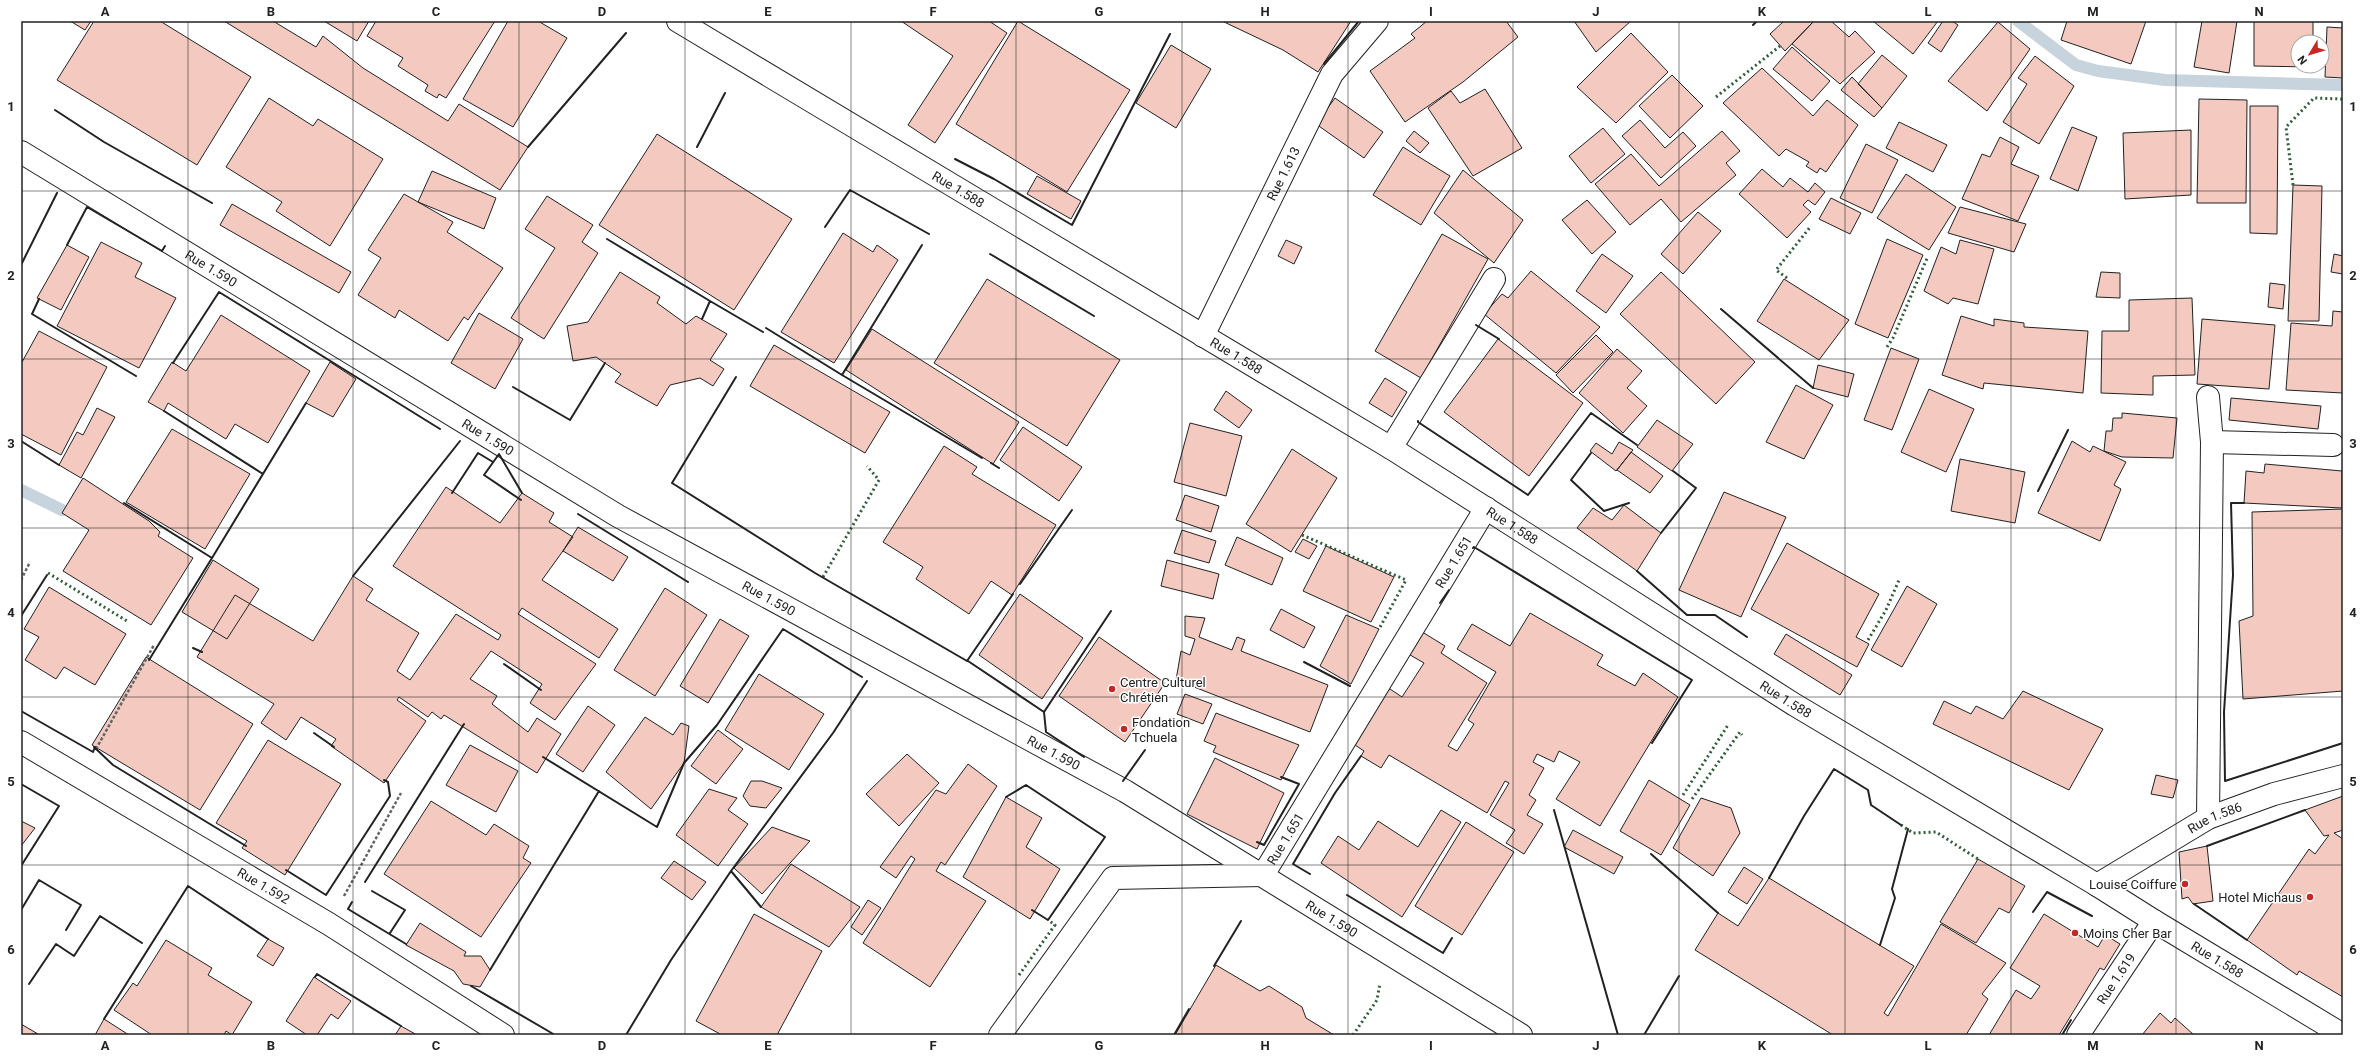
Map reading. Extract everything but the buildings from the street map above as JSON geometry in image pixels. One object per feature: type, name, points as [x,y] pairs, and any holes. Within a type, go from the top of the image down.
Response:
[{"type":"street","name":"Rue 1.588","points":[[678,21],[1391,448],[1795,705],[2097,885],[2343,1035]]},
{"type":"street","name":"Rue 1.613","points":[[1203,336],[1332,74],[1377,21]]},
{"type":"street","name":"Rue 1.590","points":[[21,152],[618,516],[1125,791],[1521,1035]]},
{"type":"street","points":[[1391,448],[1494,279]]},
{"type":"street","points":[[2208,397],[2212,442],[2208,818]]},
{"type":"street","points":[[2212,442],[2333,445]]},
{"type":"street","name":"Rue 1.651","points":[[1000,1035],[1113,878],[1263,875],[1486,508]]},
{"type":"street","name":"Rue 1.592","points":[[21,742],[79,778],[329,924],[503,1035]]},
{"type":"street","name":"Rue 1.586","points":[[2097,885],[2208,818],[2274,794],[2343,776]]},
{"type":"street","name":"Rue 1.619","points":[[2078,1035],[2154,921]]},
{"type":"path","points":[[21,580],[30,562]]},
{"type":"path","points":[[79,778],[154,645]]},
{"type":"path","points":[[329,924],[401,793]]},
{"type":"waterway","points":[[2018,21],[2076,65],[2098,71],[2165,80],[2343,85]]},
{"type":"waterway","points":[[21,490],[62,510]]},
{"type":"hedge","points":[[1716,97],[1780,46]]},
{"type":"hedge","points":[[2293,185],[2286,127],[2314,98],[2343,99]]},
{"type":"hedge","points":[[1787,278],[1776,270],[1811,226]]},
{"type":"hedge","points":[[1887,347],[1893,338],[1928,256]]},
{"type":"hedge","points":[[823,577],[879,480],[867,466]]},
{"type":"hedge","points":[[1302,535],[1406,580],[1379,629]]},
{"type":"hedge","points":[[48,573],[127,621]]},
{"type":"hedge","points":[[1868,640],[1886,610],[1899,580]]},
{"type":"hedge","points":[[1683,795],[1728,725]]},
{"type":"hedge","points":[[1692,799],[1740,732],[1742,735]]},
{"type":"hedge","points":[[1901,825],[1913,833],[1936,832],[1978,859]]},
{"type":"hedge","points":[[1019,975],[1055,925],[1048,920]]},
{"type":"hedge","points":[[1353,1035],[1377,1000],[1380,983]]},
{"type":"wall","points":[[1324,64],[1359,21]]},
{"type":"wall","points":[[1753,25],[1757,21]]},
{"type":"wall","points":[[528,147],[626,33]]},
{"type":"wall","points":[[955,159],[994,179],[1072,225],[1170,34]]},
{"type":"wall","points":[[697,147],[725,93]]},
{"type":"wall","points":[[55,110],[104,142],[212,203]]},
{"type":"wall","points":[[825,227],[850,190],[929,234]]},
{"type":"wall","points":[[21,265],[57,193]]},
{"type":"wall","points":[[67,245],[87,207],[162,251],[165,246]]},
{"type":"wall","points":[[607,239],[710,301],[702,319]]},
{"type":"wall","points":[[922,245],[842,375],[982,458]]},
{"type":"wall","points":[[990,254],[1094,316]]},
{"type":"wall","points":[[173,363],[219,292],[440,429]]},
{"type":"wall","points":[[39,299],[32,314],[136,376]]},
{"type":"wall","points":[[710,301],[763,332]]},
{"type":"wall","points":[[1721,309],[1813,388]]},
{"type":"wall","points":[[1476,325],[1499,339]]},
{"type":"wall","points":[[766,328],[842,375]]},
{"type":"wall","points":[[513,387],[570,420],[605,363]]},
{"type":"wall","points":[[736,377],[672,483],[815,573],[967,661],[1013,594]]},
{"type":"wall","points":[[124,503],[212,558],[306,403]]},
{"type":"wall","points":[[164,411],[263,474]]},
{"type":"wall","points":[[1418,421],[1528,495],[1591,413],[1637,445]]},
{"type":"wall","points":[[2038,491],[2068,430]]},
{"type":"wall","points":[[21,441],[59,465]]},
{"type":"wall","points":[[353,576],[460,441]]},
{"type":"wall","points":[[452,493],[478,453],[493,462]]},
{"type":"wall","points":[[1591,453],[1571,480],[1604,511],[1629,503]]},
{"type":"wall","points":[[521,500],[484,475],[499,454],[522,493]]},
{"type":"wall","points":[[991,463],[999,468]]},
{"type":"wall","points":[[1661,533],[1696,488],[1673,471]]},
{"type":"wall","points":[[2244,503],[2231,503],[2233,575],[2224,712],[2225,781],[2343,743]]},
{"type":"wall","points":[[1020,584],[1072,510]]},
{"type":"wall","points":[[578,514],[688,582]]},
{"type":"wall","points":[[1473,548],[1474,547],[1692,680],[1652,743]]},
{"type":"wall","points":[[149,660],[212,558]]},
{"type":"wall","points":[[1637,571],[1687,615],[1715,615],[1747,637]]},
{"type":"wall","points":[[21,616],[47,575]]},
{"type":"wall","points":[[1440,603],[1449,590]]},
{"type":"wall","points":[[968,661],[1044,712],[1111,611]]},
{"type":"wall","points":[[543,757],[657,827],[684,763],[717,725],[783,629],[862,677]]},
{"type":"wall","points":[[193,648],[202,652]]},
{"type":"wall","points":[[1304,662],[1350,686]]},
{"type":"wall","points":[[504,664],[541,690]]},
{"type":"wall","points":[[731,871],[833,733],[867,681]]},
{"type":"wall","points":[[21,711],[93,752],[95,747]]},
{"type":"wall","points":[[1044,712],[1046,732],[1084,757]]},
{"type":"wall","points":[[365,882],[464,724]]},
{"type":"wall","points":[[314,733],[334,747]]},
{"type":"wall","points":[[94,747],[113,765],[246,846]]},
{"type":"wall","points":[[1123,781],[1145,750]]},
{"type":"wall","points":[[1310,874],[1293,864],[1335,793],[1361,756]]},
{"type":"wall","points":[[1769,878],[1804,816],[1834,769],[1868,790],[1871,805],[1901,825]]},
{"type":"wall","points":[[1257,842],[1264,845],[1299,784],[1281,777]]},
{"type":"wall","points":[[286,870],[326,895],[390,796],[388,782],[384,780]]},
{"type":"wall","points":[[21,784],[59,806],[21,866]]},
{"type":"wall","points":[[1006,797],[1026,785],[1105,837],[1048,920],[1032,910]]},
{"type":"wall","points":[[490,970],[599,791]]},
{"type":"wall","points":[[1554,810],[1618,1035]]},
{"type":"wall","points":[[2207,846],[2305,810]]},
{"type":"wall","points":[[1880,945],[1895,898],[1892,889],[1908,829]]},
{"type":"wall","points":[[1651,854],[1718,913]]},
{"type":"wall","points":[[626,1035],[671,960],[731,871],[761,907]]},
{"type":"wall","points":[[21,910],[39,880],[81,905],[66,930]]},
{"type":"wall","points":[[104,1019],[188,886],[268,939]]},
{"type":"wall","points":[[372,891],[405,910],[390,933]]},
{"type":"wall","points":[[2033,912],[2047,892],[2092,916]]},
{"type":"wall","points":[[1347,895],[1443,953],[1452,938]]},
{"type":"wall","points":[[352,902],[348,909],[406,944]]},
{"type":"wall","points":[[2194,904],[2247,940]]},
{"type":"wall","points":[[29,984],[56,944],[74,956],[100,916],[142,943]]},
{"type":"wall","points":[[1214,966],[1241,921]]},
{"type":"wall","points":[[315,977],[317,974],[401,1026]]},
{"type":"wall","points":[[1644,1035],[1679,976]]},
{"type":"wall","points":[[471,986],[555,1035]]},
{"type":"wall","points":[[1174,1035],[1189,1009]]},
{"type":"wall","points":[[2062,1035],[2071,1020]]},
{"type":"place","name":"Centre Culturel Chrétien","points":[[1112,689]]},
{"type":"place","name":"Fondation Tchuela","points":[[1124,729]]},
{"type":"place","name":"Louise Coiffure","points":[[2185,884]]},
{"type":"place","name":"Hotel Michaus","points":[[2310,897]]},
{"type":"place","name":"Moins Cher Bar","points":[[2075,933]]}]
